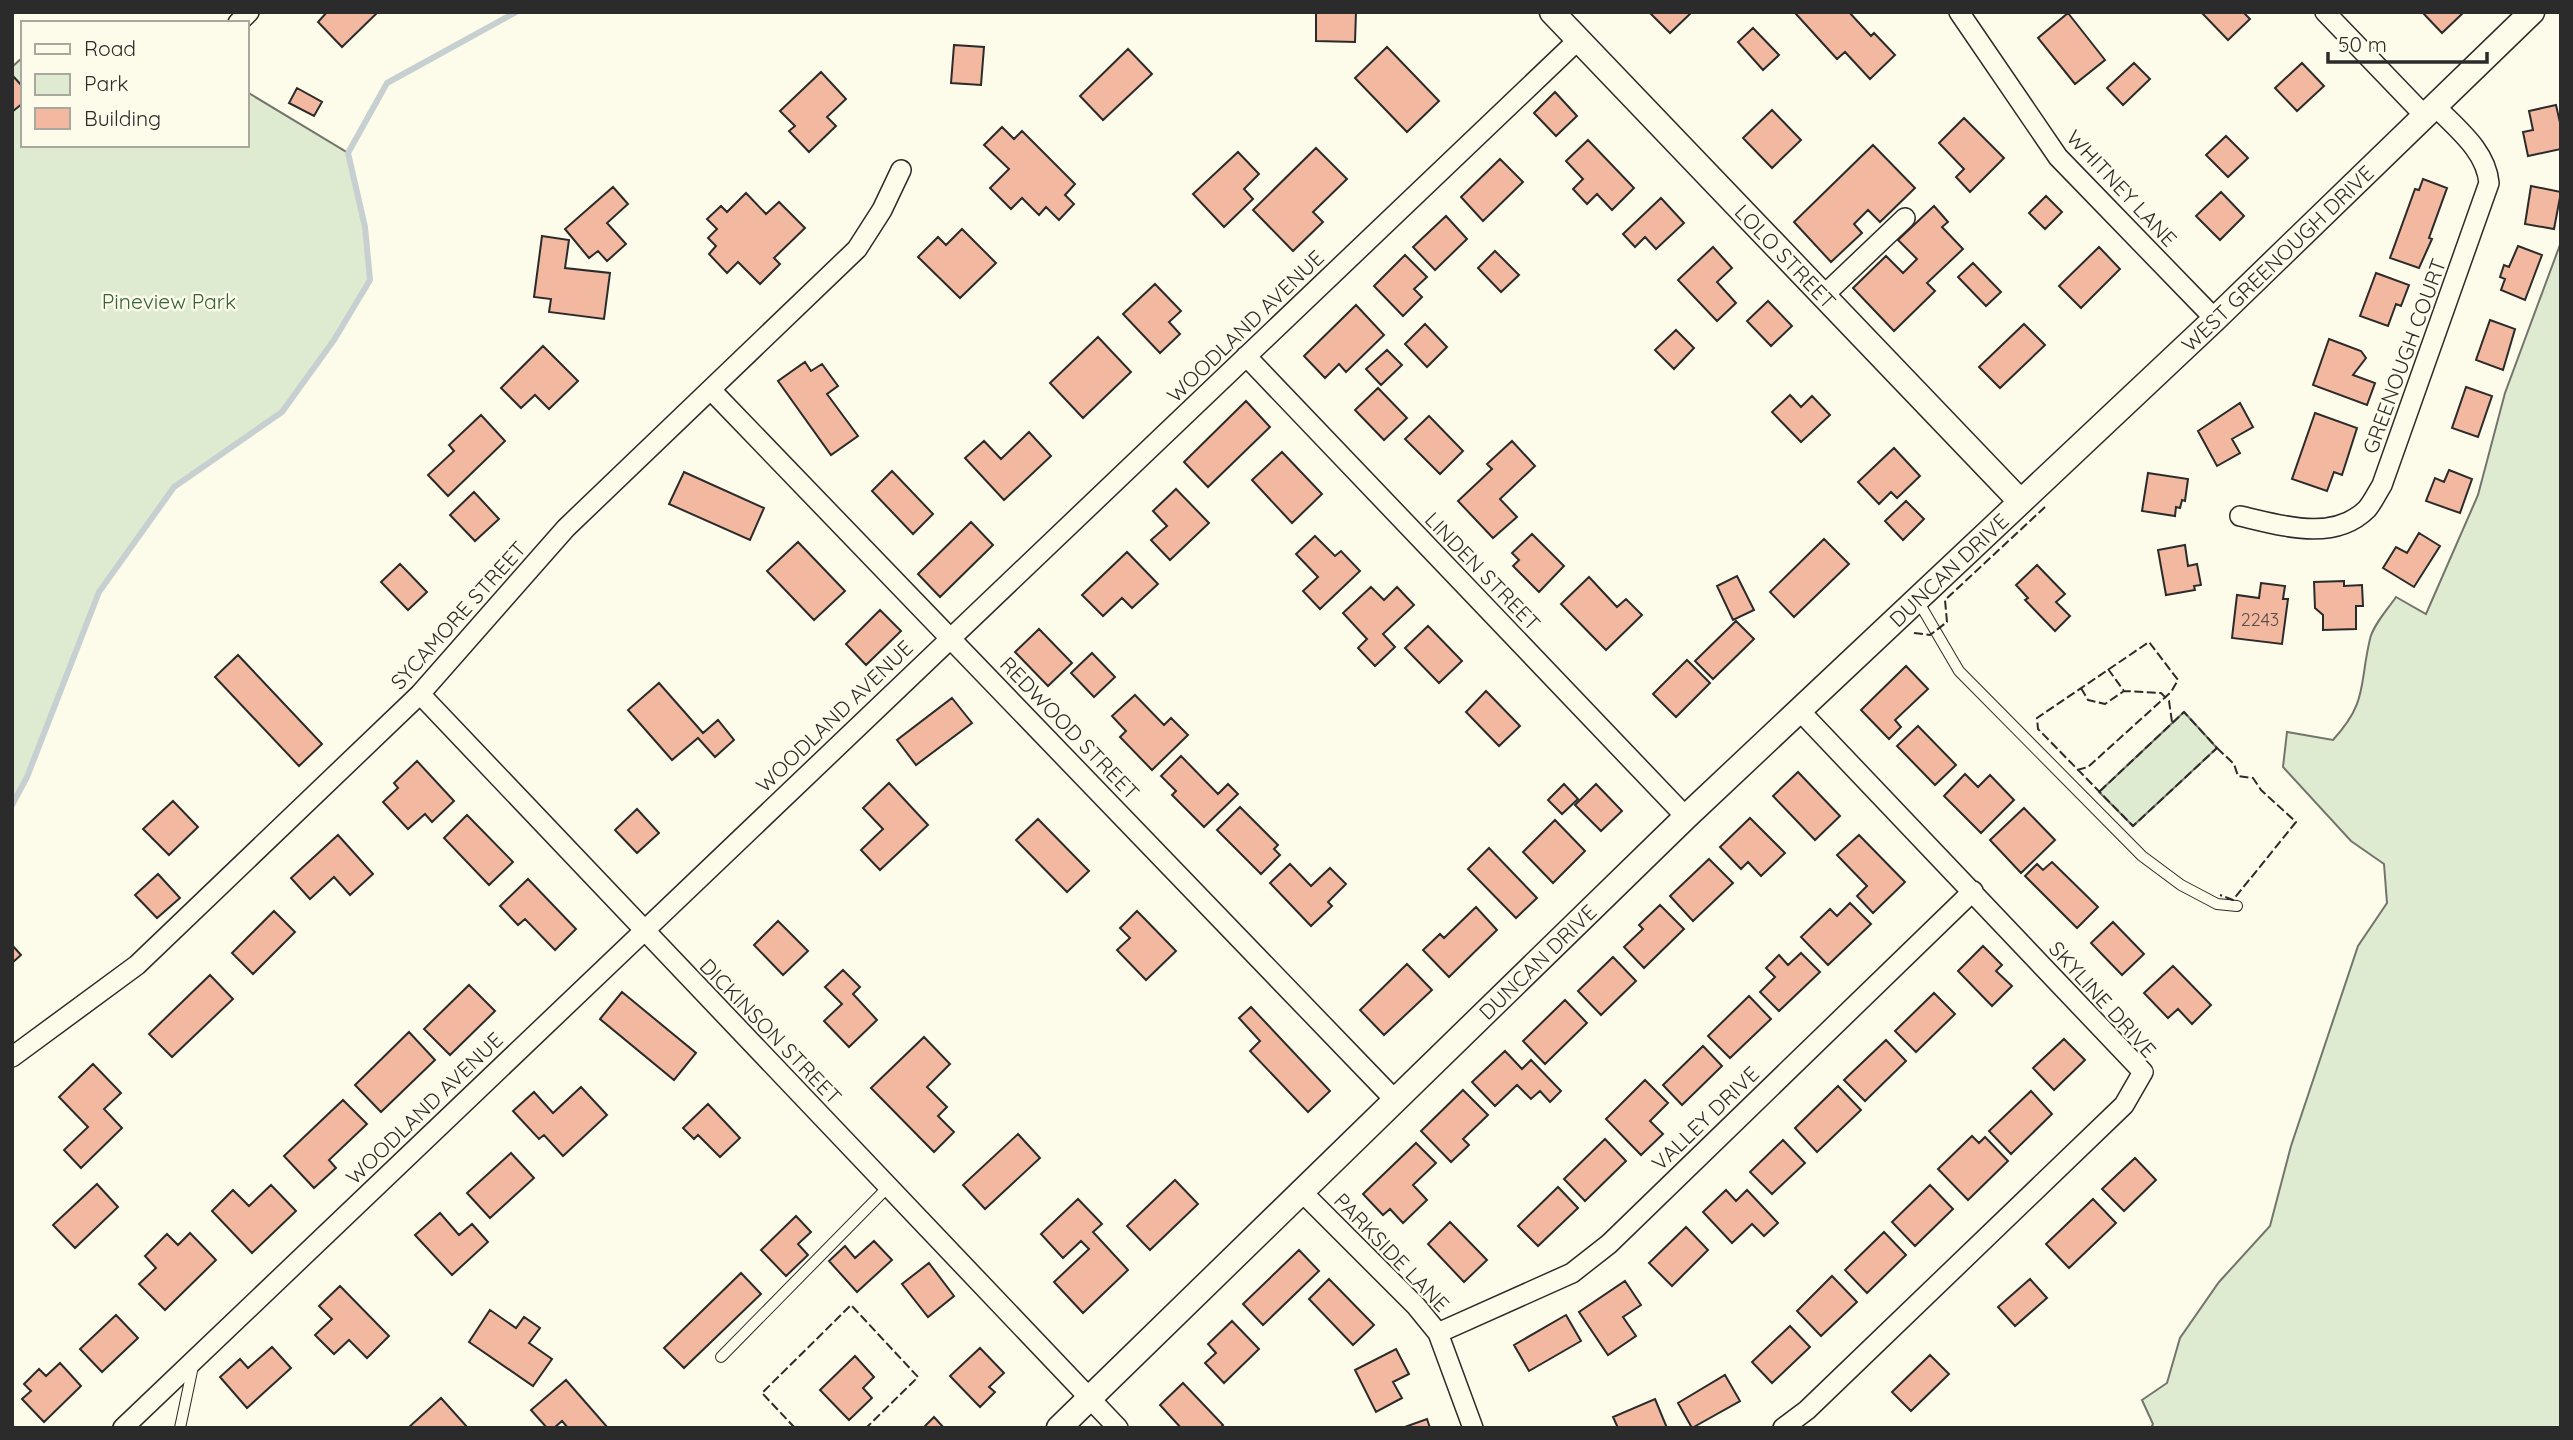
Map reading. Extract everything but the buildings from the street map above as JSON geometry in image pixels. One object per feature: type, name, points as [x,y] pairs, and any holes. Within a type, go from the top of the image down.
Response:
[{"type":"street","name":"LOLO STREET","points":[[1552,12],[2020,501]]},
{"type":"street","name":"WHITNEY LANE","points":[[1959,12],[2058,157],[2215,318]]},
{"type":"street","name":"GREENOUGH COURT","points":[[2240,516],[2302,530],[2344,524],[2367,509],[2382,485],[2488,183],[2487,169],[2479,152],[2429,110],[2325,12]]},
{"type":"street","name":"WEST GREENOUGH DRIVE","points":[[2020,501],[2215,318],[2532,12]]},
{"type":"street","name":"WOODLAND AVENUE","points":[[124,1428],[642,930],[1578,40]]},
{"type":"street","name":"SYCAMORE STREET","points":[[12,1057],[137,965],[420,694],[566,528],[857,249],[882,210],[901,170]]},
{"type":"street","points":[[1822,297],[1905,218]]},
{"type":"street","name":"LINDEN STREET","points":[[1246,356],[1686,817]]},
{"type":"street","name":"REDWOOD STREET","points":[[711,390],[951,636],[1394,1099]]},
{"type":"street","name":"DUNCAN DRIVE","points":[[1059,1428],[1300,1190],[1686,817],[2020,501]]},
{"type":"street","name":"DICKINSON STREET","points":[[420,694],[1118,1428]]},
{"type":"street","name":"SKYLINE DRIVE","points":[[1783,1428],[1816,1401],[2124,1105],[2143,1072],[1799,710]]},
{"type":"street","name":"VALLEY DRIVE","points":[[1438,1333],[1572,1273],[1609,1244],[1973,891]]},
{"type":"street","name":"PARKSIDE LANE","points":[[1300,1190],[1416,1306],[1438,1333],[1473,1428]]},
{"type":"lane","points":[[1916,598],[1959,671],[2142,856],[2180,885],[2204,898],[2217,904],[2237,906]]},
{"type":"lane","points":[[721,1357],[889,1186]]},
{"type":"lane","points":[[180,1428],[194,1359]]},
{"type":"green space","name":"Pineview Park","points":[[21,59],[21,147],[248,147],[248,93],[348,153],[365,227],[370,280],[334,340],[282,412],[174,487],[99,592],[27,777],[12,805],[12,67]]},
{"type":"green space","points":[[2561,242],[2561,1428],[2151,1428],[2153,1424],[2142,1400],[2167,1383],[2180,1338],[2219,1282],[2270,1226],[2291,1146],[2358,946],[2387,903],[2384,864],[2351,841],[2283,767],[2287,732],[2333,740],[2352,715],[2360,692],[2372,634],[2396,597],[2426,614],[2478,495],[2505,393]]},
{"type":"green space","points":[[2184,712],[2217,748],[2133,826],[2099,792]]},
{"type":"waterway","points":[[12,805],[27,777],[99,592],[174,487],[282,412],[334,340],[370,280],[365,227],[348,153],[387,83],[516,12]]},
{"type":"fence","points":[[1914,633],[1930,635],[1947,622],[1945,600],[2045,507]]},
{"type":"fence","points":[[2077,770],[2088,767],[2171,692],[2178,680],[2149,642],[2037,718],[2038,729],[2133,826],[2217,748],[2184,712],[2099,792]]},
{"type":"fence","points":[[2108,669],[2124,691],[2161,693],[2169,701],[2172,722]]},
{"type":"fence","points":[[2081,688],[2088,700],[2105,704],[2124,691]]},
{"type":"fence","points":[[2217,748],[2234,764],[2238,776],[2253,778],[2261,790],[2296,822],[2233,900],[2220,895]]},
{"type":"fence","points":[[795,1428],[762,1393],[851,1305],[918,1377],[866,1428]]}]
